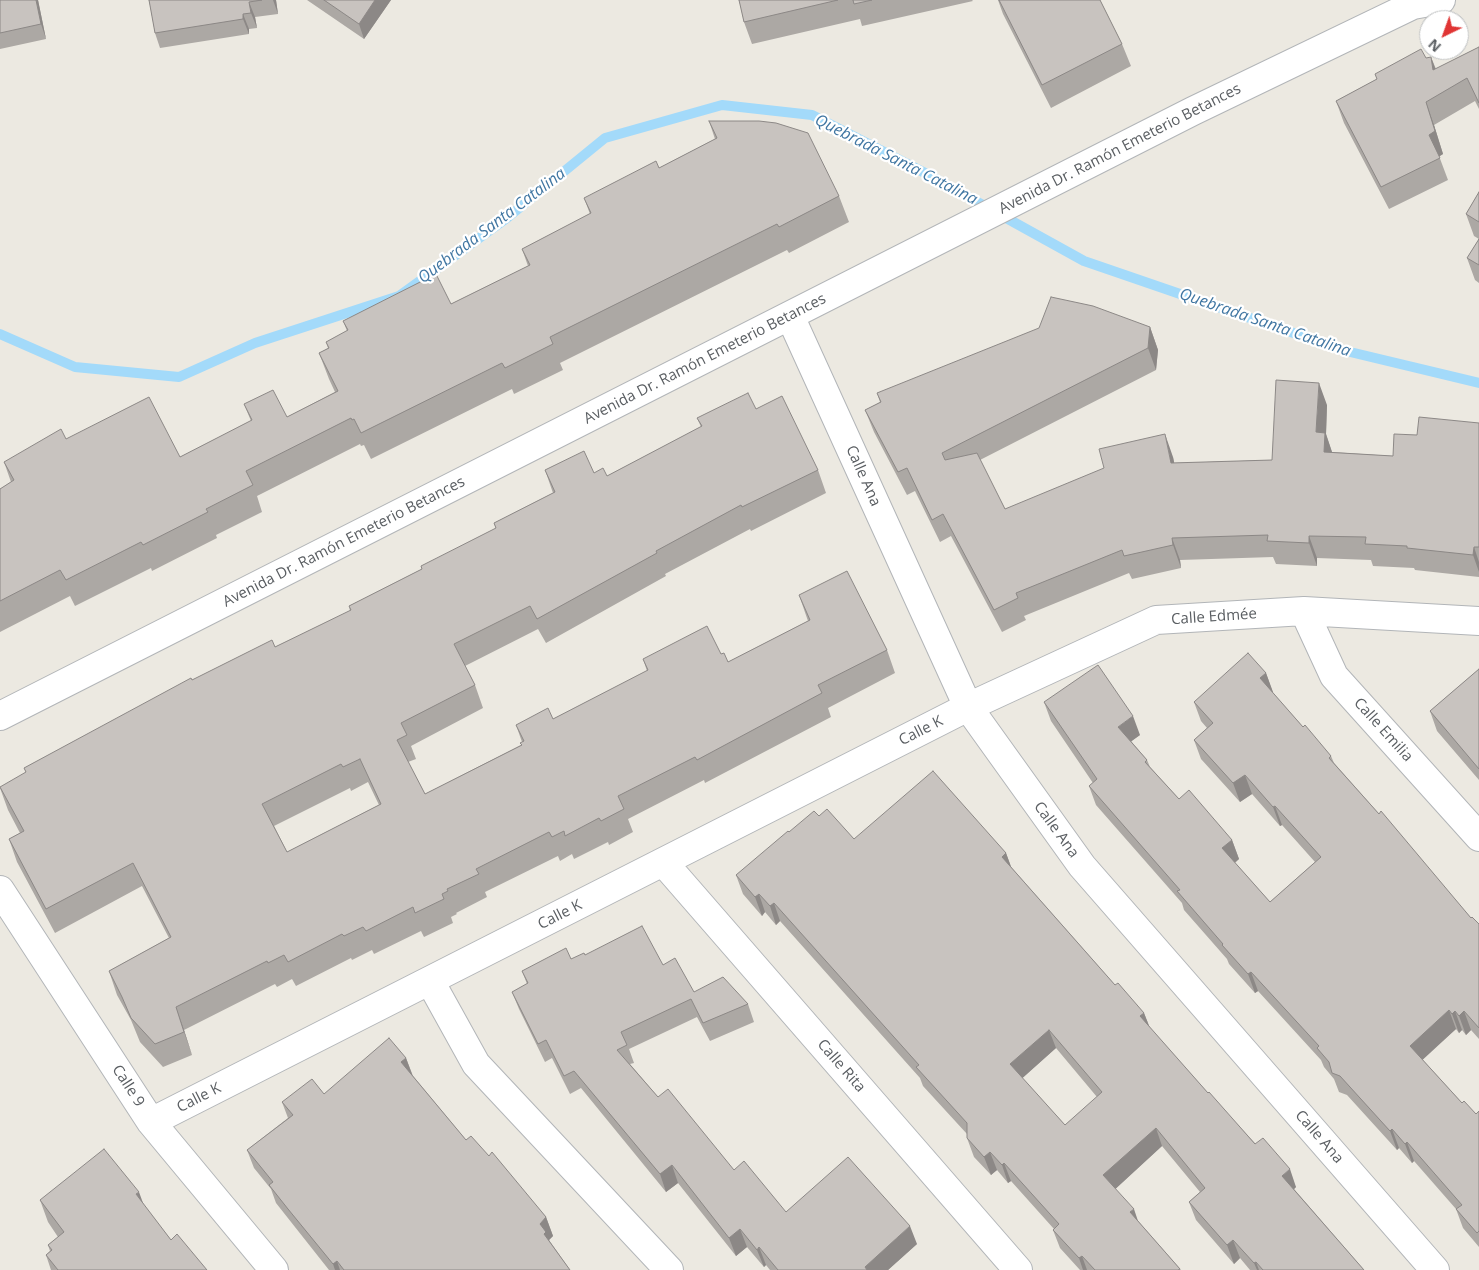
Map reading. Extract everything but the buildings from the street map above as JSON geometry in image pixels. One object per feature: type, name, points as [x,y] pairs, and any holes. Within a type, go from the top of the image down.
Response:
[{"type":"street","name":"Avenida Dr. Ramón Emeterio Betances","points":[[0,716],[1193,111],[1415,3],[1441,0]]},
{"type":"street","name":"Calle Ana","points":[[790,316],[968,707],[1082,866],[1435,1270]]},
{"type":"street","name":"Calle Edmée","points":[[968,707],[1156,620],[1304,611],[1479,621]]},
{"type":"street","name":"Calle Emilia","points":[[1304,611],[1334,676],[1479,837]]},
{"type":"street","name":"Calle K","points":[[151,1122],[968,707]]},
{"type":"street","name":"Calle Rita","points":[[664,863],[1018,1270]]},
{"type":"street","name":"Calle 9","points":[[0,890],[151,1122],[274,1270]]},
{"type":"street","points":[[430,981],[476,1064],[669,1270]]},
{"type":"waterway","name":"Quebrada Santa Catalina","points":[[0,334],[75,367],[179,377],[255,343],[399,296],[507,218],[605,138],[722,105],[812,115],[923,172],[1084,261],[1346,351],[1479,383]]}]
